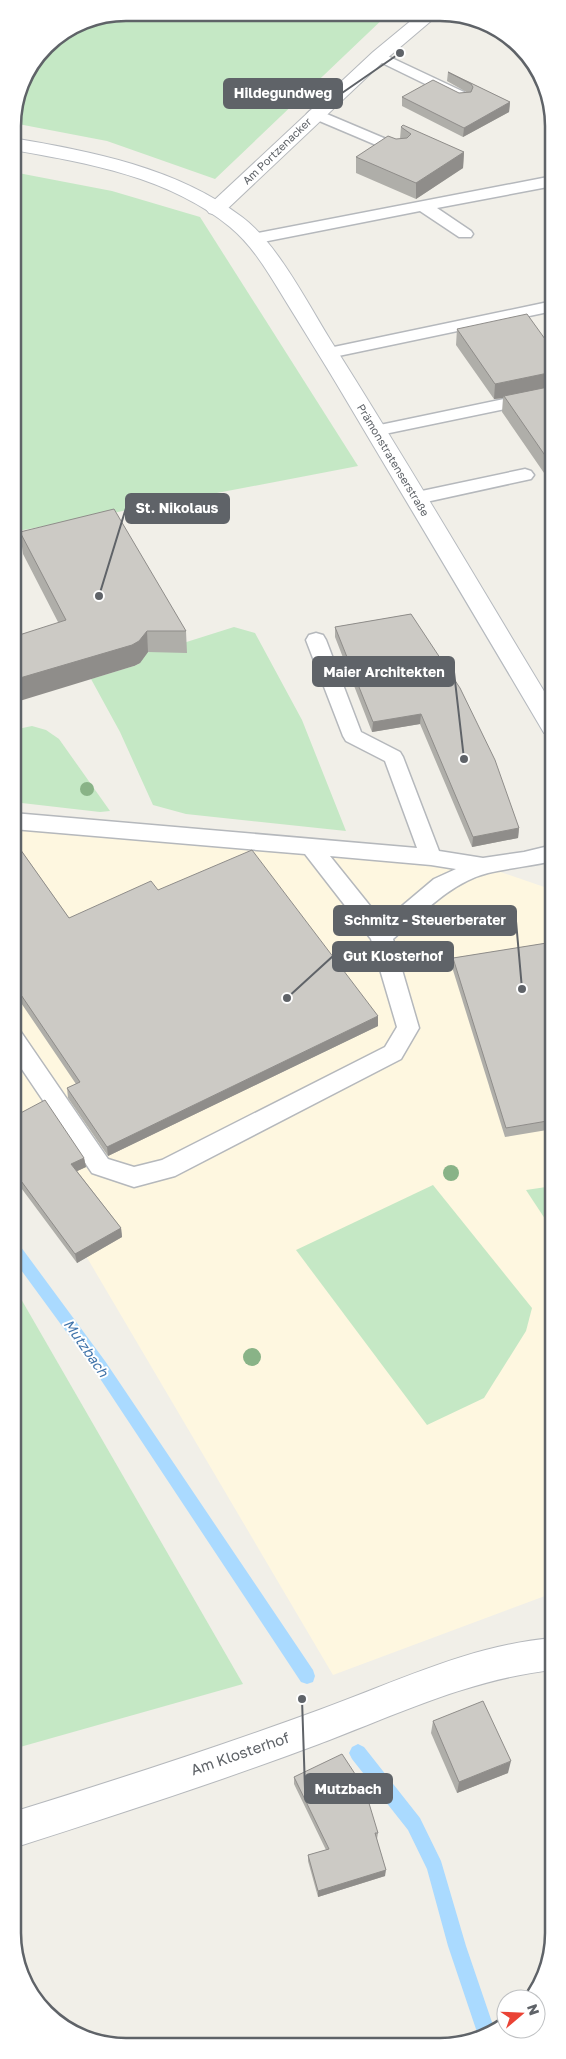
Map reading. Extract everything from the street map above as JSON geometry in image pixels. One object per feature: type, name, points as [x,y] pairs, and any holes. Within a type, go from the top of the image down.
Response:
[{"type":"main road","name":"Am Portzenacker","points":[[216,209],[315,114],[421,21]]},
{"type":"main road","name":"Prämonstratenserstraße","points":[[21,145],[84,156],[133,168],[179,187],[216,209],[237,223],[253,240],[272,262],[417,498],[545,713]]},
{"type":"main road","name":"Am Klosterhof","points":[[21,1828],[318,1727],[471,1669],[527,1655],[545,1654]]},
{"type":"lane","points":[[379,56],[464,98]]},
{"type":"lane","points":[[315,114],[400,150]]},
{"type":"lane","points":[[253,240],[545,182]]},
{"type":"lane","points":[[424,206],[465,234]]},
{"type":"lane","points":[[328,353],[545,308]]},
{"type":"lane","points":[[375,431],[545,396]]},
{"type":"lane","points":[[417,498],[525,475]]},
{"type":"lane","points":[[316,640],[353,736],[393,757],[431,858]]},
{"type":"lane","points":[[21,822],[431,858],[483,866]]},
{"type":"lane","points":[[21,1050],[100,1166],[134,1177],[167,1169],[392,1053],[408,1028],[381,936],[311,847]]},
{"type":"lane","points":[[381,936],[442,885],[483,866],[545,855]]},
{"type":"shaded area","points":[[21,825],[483,866],[545,887],[545,1596],[333,1675],[21,1146]]},
{"type":"green space","points":[[126,21],[381,21],[215,179],[107,141],[21,125],[23,106],[29,86],[43,62],[57,47],[86,29],[112,22]]},
{"type":"green space","points":[[21,174],[112,191],[200,217],[358,466],[21,530]]},
{"type":"green space","points":[[234,627],[255,633],[302,720],[346,831],[186,814],[153,805],[120,732],[91,679],[140,663],[146,651],[177,645]]},
{"type":"green space","points":[[32,726],[46,730],[59,739],[110,811],[100,812],[21,803],[21,728]]},
{"type":"green space","points":[[433,1185],[532,1308],[526,1331],[484,1398],[427,1425],[296,1250]]},
{"type":"green space","points":[[545,1187],[545,1219],[526,1190]]},
{"type":"green space","points":[[21,1299],[243,1684],[21,1747]]},
{"type":"building","points":[[448,72],[510,102],[464,128],[402,97],[433,80],[459,93],[471,92],[473,87],[471,84]]},
{"type":"building","points":[[403,125],[464,152],[416,183],[356,157],[388,136],[396,139],[407,138],[411,134],[401,127]]},
{"type":"building","points":[[527,314],[545,339],[545,374],[495,384],[457,329]]},
{"type":"building","points":[[545,388],[545,455],[504,396]]},
{"type":"building","points":[[114,509],[186,631],[147,631],[139,641],[132,645],[21,678],[21,634],[66,620],[21,532]]},
{"type":"building","points":[[411,614],[460,688],[495,760],[519,828],[473,837],[421,714],[373,722],[335,627]]},
{"type":"building","points":[[21,850],[69,918],[151,881],[158,890],[252,850],[378,1016],[107,1147],[67,1088],[80,1082],[21,995]]},
{"type":"building","points":[[545,943],[545,1121],[506,1128],[453,958]]},
{"type":"building","points":[[45,1100],[84,1158],[71,1164],[121,1228],[75,1254],[21,1181],[21,1113]]},
{"type":"building","points":[[483,1701],[511,1761],[459,1782],[433,1721]]},
{"type":"building","points":[[342,1754],[359,1780],[357,1782],[368,1800],[386,1870],[318,1891],[308,1855],[329,1849],[294,1777]]},
{"type":"waterway","name":"Mutzbach","points":[[21,1258],[100,1366],[307,1676]]},
{"type":"waterway","name":"Mutzbach","points":[[358,1753],[414,1824],[435,1867],[457,1946],[484,2028]]},
{"type":"place","name":"Hildegundweg","points":[[400,53]]},
{"type":"place","name":"St. Nikolaus","points":[[99,596]]},
{"type":"place","name":"Maier Architekten","points":[[464,759]]},
{"type":"place","name":"Schmitz - Steuerberater","points":[[522,989]]},
{"type":"place","name":"Gut Klosterhof","points":[[287,998]]},
{"type":"place","name":"Mutzbach","points":[[302,1699]]}]
